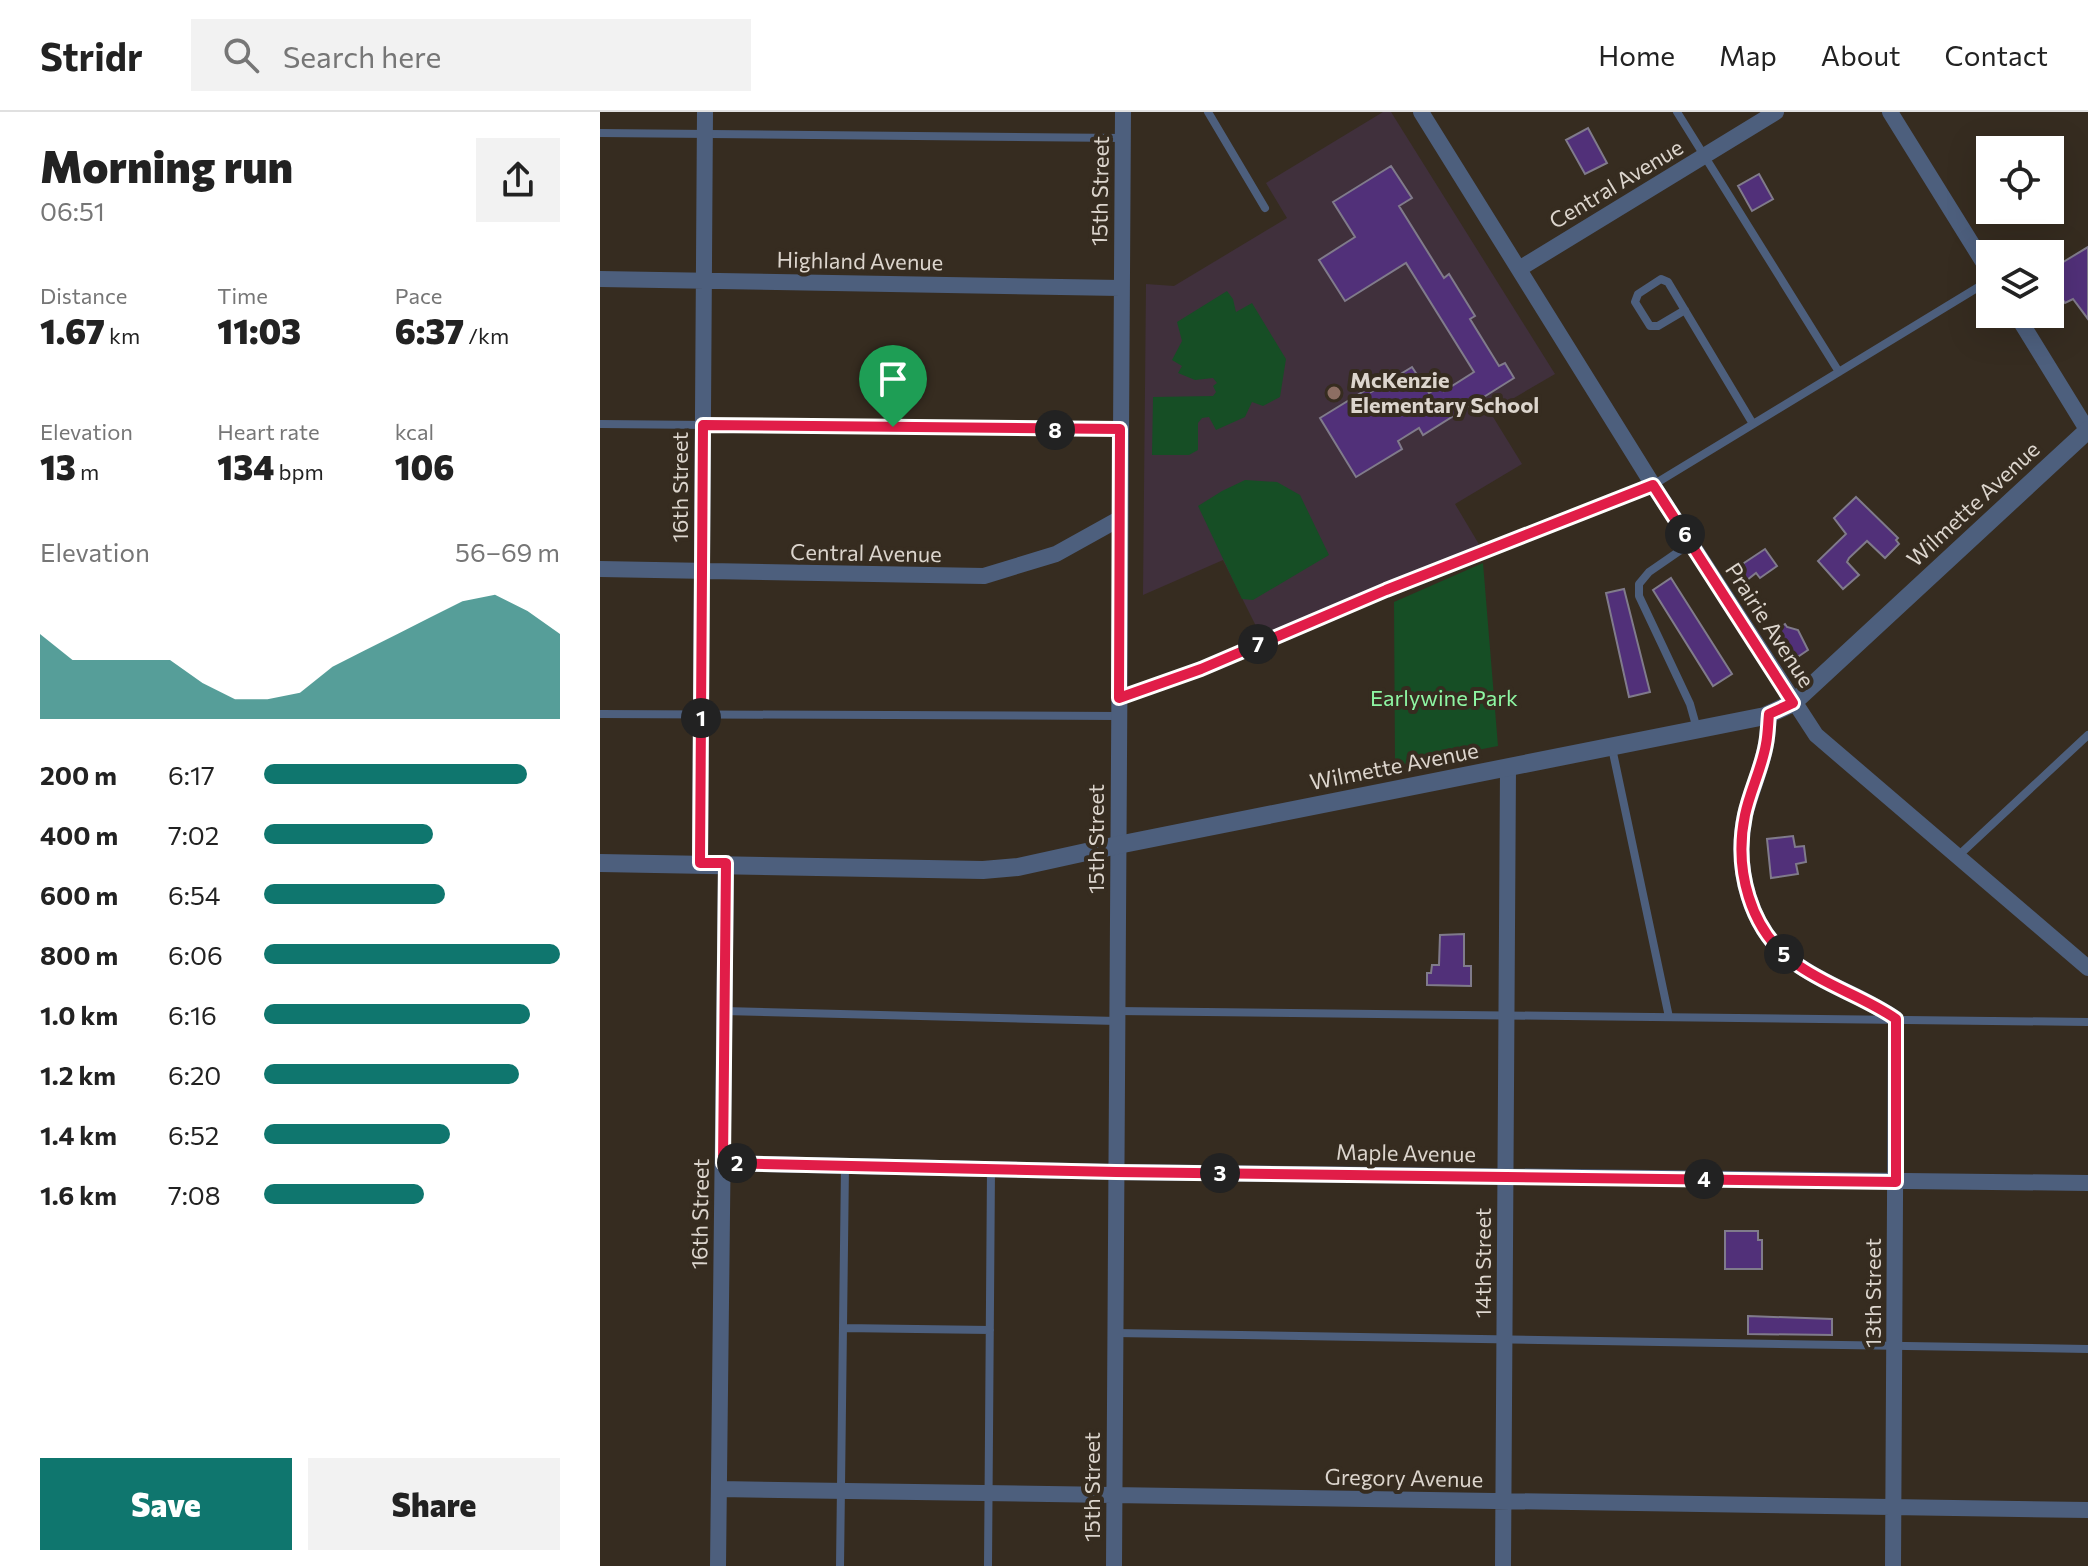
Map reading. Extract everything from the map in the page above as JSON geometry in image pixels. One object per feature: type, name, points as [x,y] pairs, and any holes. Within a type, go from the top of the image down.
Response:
[{"type":"street","name":"16th Street","points":[[700,863],[705,112]]},
{"type":"street","name":"15th Street","points":[[1114,1566],[1123,112]]},
{"type":"street","name":"Prairie Avenue","points":[[1421,112],[1653,485],[1816,735],[2088,968]]},
{"type":"street","name":"Central Avenue","points":[[1519,269],[1776,112]]},
{"type":"street","points":[[1890,112],[1976,250]]},
{"type":"street","name":"Highland Avenue","points":[[600,279],[1120,288]]},
{"type":"street","points":[[2025,328],[2088,430]]},
{"type":"street","name":"Wilmette Avenue","points":[[600,863],[983,870],[1018,867],[1769,714],[1793,703],[2088,430]]},
{"type":"street","name":"Central Avenue","points":[[600,569],[984,576],[1056,554],[1119,519]]},
{"type":"street","points":[[1769,714],[1766,747],[1750,793],[1741,847],[1753,912],[1764,932],[1793,962],[1896,1019]]},
{"type":"street","name":"14th Street","points":[[1503,1566],[1508,768]]},
{"type":"street","name":"16th Street","points":[[718,1566],[726,863]]},
{"type":"street","name":"13th Street","points":[[1893,1566],[1896,1019]]},
{"type":"street","name":"Maple Avenue","points":[[723,1163],[1116,1172],[2088,1183]]},
{"type":"street","name":"Gregory Avenue","points":[[719,1489],[2088,1510]]},
{"type":"lane","points":[[1208,112],[1265,208]]},
{"type":"lane","points":[[1677,112],[1839,372]]},
{"type":"lane","points":[[600,133],[1122,138]]},
{"type":"lane","points":[[1685,310],[1658,326],[1650,326],[1635,302],[1638,294],[1661,279],[1668,282],[1685,310],[1753,424]]},
{"type":"lane","points":[[1119,698],[1201,669],[1358,601],[1653,485],[1976,289]]},
{"type":"lane","points":[[600,424],[1120,429]]},
{"type":"lane","points":[[1691,543],[1649,572],[1639,584],[1639,596],[1690,704],[1697,731]]},
{"type":"lane","points":[[600,714],[1119,716]]},
{"type":"lane","points":[[1957,856],[2088,735]]},
{"type":"lane","points":[[2080,741],[2088,750]]},
{"type":"lane","points":[[1612,748],[1669,1017]]},
{"type":"lane","points":[[724,1011],[2088,1022]]},
{"type":"lane","points":[[840,1566],[845,1165]]},
{"type":"lane","points":[[988,1566],[991,1169]]},
{"type":"lane","points":[[843,1328],[990,1330]]},
{"type":"lane","points":[[1115,1333],[2088,1349]]},
{"type":"shaded area","name":"McKenzie Elementary School","points":[[1383,112],[1391,112],[1555,374],[1490,412],[1522,464],[1455,504],[1480,546],[1261,636],[1223,560],[1143,595],[1146,284],[1174,286],[1287,218],[1266,183]]},
{"type":"green space","points":[[1227,291],[1236,312],[1252,303],[1286,359],[1280,397],[1263,406],[1252,402],[1245,417],[1216,430],[1209,417],[1202,418],[1198,423],[1198,450],[1189,455],[1152,455],[1153,397],[1213,396],[1216,392],[1213,386],[1217,383],[1213,378],[1195,380],[1178,373],[1182,366],[1172,360],[1182,341],[1177,322]]},
{"type":"green space","points":[[1245,480],[1277,482],[1300,495],[1329,555],[1253,600],[1242,599],[1198,506]]},
{"type":"green space","name":"Earlywine Park","points":[[1483,563],[1498,746],[1395,766],[1394,602]]},
{"type":"building","points":[[1588,128],[1607,163],[1585,174],[1566,140]]},
{"type":"building","points":[[1391,166],[1412,198],[1399,206],[1444,278],[1449,274],[1475,316],[1470,319],[1499,366],[1505,363],[1514,378],[1423,435],[1419,428],[1398,441],[1402,449],[1356,477],[1320,418],[1369,388],[1371,392],[1412,367],[1429,393],[1441,386],[1444,391],[1474,372],[1406,263],[1345,301],[1319,260],[1355,237],[1333,202]]},
{"type":"building","points":[[1759,174],[1773,199],[1752,211],[1738,186]]},
{"type":"building","points":[[2088,247],[2088,319],[2073,299],[2064,301],[2064,262]]},
{"type":"building","points":[[1856,497],[1898,538],[1899,544],[1885,558],[1867,541],[1847,562],[1859,575],[1843,589],[1818,561],[1846,534],[1834,518]]},
{"type":"building","points":[[1765,549],[1777,566],[1760,578],[1756,573],[1747,580],[1738,567]]},
{"type":"building","points":[[1671,578],[1732,674],[1713,686],[1653,590]]},
{"type":"building","points":[[1624,589],[1650,692],[1629,697],[1606,593]]},
{"type":"building","points":[[1785,624],[1798,630],[1808,650],[1793,660],[1774,631]]},
{"type":"building","points":[[1793,836],[1795,847],[1804,846],[1806,862],[1796,864],[1798,874],[1771,878],[1767,839]]},
{"type":"building","points":[[1464,934],[1464,966],[1471,966],[1471,986],[1427,985],[1427,973],[1431,973],[1432,965],[1439,965],[1440,935]]},
{"type":"building","points":[[1725,1231],[1758,1231],[1758,1240],[1762,1240],[1762,1269],[1725,1269]]},
{"type":"building","points":[[1748,1316],[1832,1319],[1832,1335],[1748,1334]]},
{"type":"place","name":"McKenzie Elementary School","points":[[1334,393]]},
{"type":"route","points":[[703,425],[893,427],[1120,429],[1119,698],[1201,669],[1290,629],[1653,485],[1793,703],[1769,714],[1766,747],[1744,819],[1741,847],[1747,891],[1753,912],[1764,932],[1793,962],[1896,1019],[1896,1182],[1116,1172],[723,1163],[726,863],[700,863],[703,425]]}]
